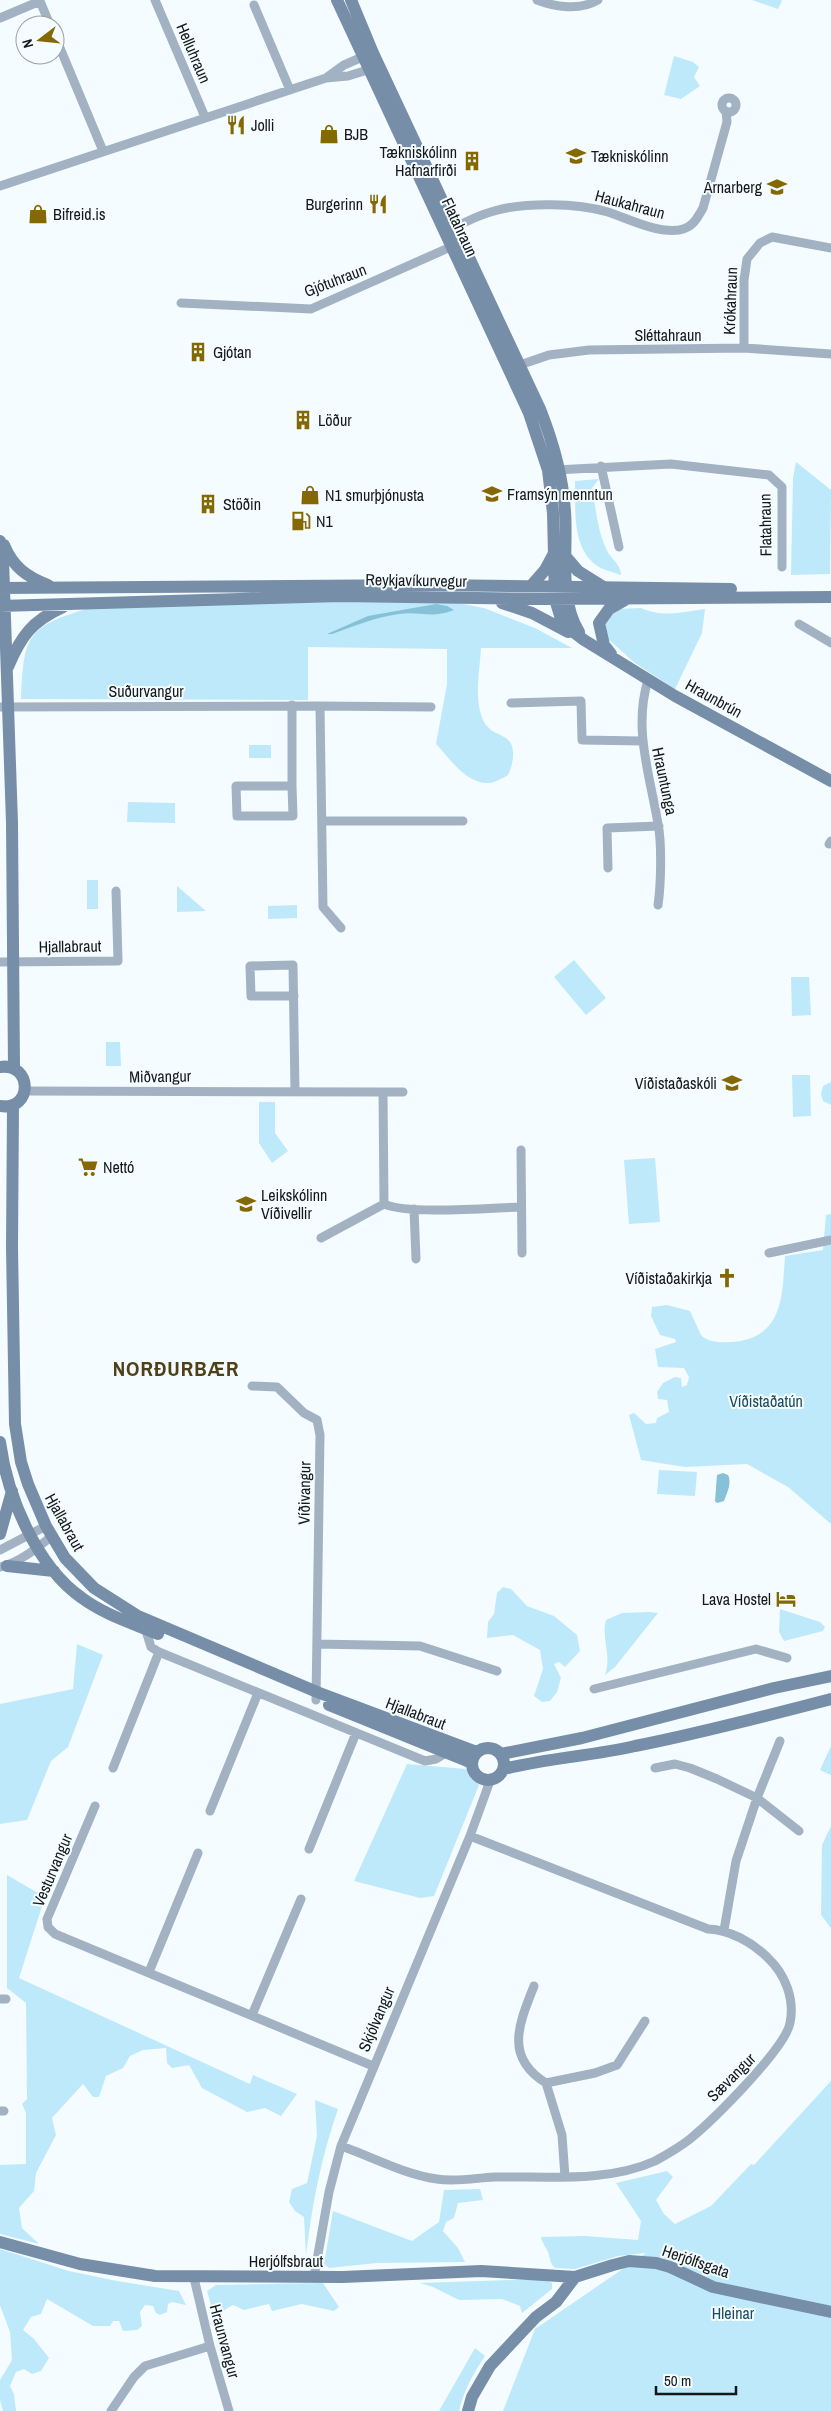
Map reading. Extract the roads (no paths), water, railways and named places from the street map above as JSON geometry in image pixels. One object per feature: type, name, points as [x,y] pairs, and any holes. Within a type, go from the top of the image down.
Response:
[{"type":"main road","name":"Flatahraun","points":[[337,0],[368,55]]},
{"type":"main road","name":"Flatahraun","points":[[352,0],[373,68],[514,367],[529,413],[554,470],[553,513],[560,555],[561,593]]},
{"type":"main road","points":[[0,536],[8,557],[21,572],[56,588]]},
{"type":"main road","points":[[0,541],[1,588],[7,669],[4,707],[6,963],[14,1068]]},
{"type":"main road","points":[[531,586],[560,555],[578,571],[604,588]]},
{"type":"main road","name":"Reykjavíkurvegur","points":[[1,588],[180,588],[340,585],[531,586],[561,593],[629,598],[831,597]]},
{"type":"main road","name":"Reykjavíkurvegur","points":[[2,606],[340,596],[482,597],[561,593],[604,588],[831,590]]},
{"type":"main road","name":"Hraunbrún","points":[[561,593],[558,610],[567,627],[584,640],[648,680],[831,781]]},
{"type":"main road","points":[[482,597],[532,613],[584,640]]},
{"type":"main road","points":[[615,658],[604,645],[599,623],[608,609],[629,598]]},
{"type":"main road","points":[[7,669],[24,633],[45,616],[67,605]]},
{"type":"main road","points":[[0,1067],[14,1068],[21,1074],[25,1082],[25,1091],[21,1100],[6,1106]]},
{"type":"main road","name":"Hjallabraut","points":[[6,1106],[12,1229],[15,1424],[21,1462],[28,1484],[49,1531],[65,1558],[94,1588],[138,1616],[446,1753],[475,1758]]},
{"type":"main road","name":"Hjallabraut","points":[[0,1442],[12,1491],[31,1535],[54,1571],[72,1590],[92,1605],[118,1619],[475,1758]]},
{"type":"main road","points":[[0,1534],[12,1491]]},
{"type":"main road","points":[[4,1566],[54,1571]]},
{"type":"main road","points":[[831,1676],[774,1688],[582,1738],[501,1754],[492,1748],[482,1750],[475,1758],[475,1774],[479,1778],[490,1781],[497,1778],[504,1769],[527,1763],[581,1757],[636,1746],[831,1699]]},
{"type":"main road","points":[[501,1754],[504,1769]]},
{"type":"main road","name":"Herjólfsbraut","points":[[0,2242],[110,2270],[155,2276],[194,2278],[314,2277],[481,2270],[575,2277]]},
{"type":"main road","name":"Herjólfsgata","points":[[575,2277],[630,2261],[656,2263],[670,2267],[714,2287],[831,2312]]},
{"type":"main road","points":[[468,2411],[472,2396],[490,2366],[536,2317],[556,2302],[575,2277]]},
{"type":"street","name":"Helluhraun","points":[[155,0],[205,117]]},
{"type":"street","points":[[537,0],[559,6],[579,6],[598,0]]},
{"type":"street","points":[[0,18],[40,1],[46,15]]},
{"type":"street","points":[[254,5],[290,90]]},
{"type":"street","points":[[326,78],[344,65],[368,55]]},
{"type":"street","points":[[65,60],[103,151]]},
{"type":"street","points":[[0,186],[326,78],[348,76],[373,68]]},
{"type":"street","name":"Haukahraun","points":[[449,230],[494,211],[516,206],[590,207],[659,228],[677,230],[687,228],[696,221],[706,202],[727,122],[726,111]]},
{"type":"street","name":"Krókahraun","points":[[744,348],[744,280],[746,259],[760,243],[772,237],[831,248]]},
{"type":"street","name":"Gjótuhraun","points":[[181,303],[311,309],[456,245]]},
{"type":"street","name":"Sléttahraun","points":[[514,367],[549,355],[588,350],[744,348],[831,354]]},
{"type":"street","name":"Flatahraun","points":[[554,470],[601,466],[671,464],[769,475],[782,487],[782,567]]},
{"type":"street","points":[[601,466],[619,547]]},
{"type":"street","points":[[799,624],[831,643]]},
{"type":"street","name":"Hrauntunga","points":[[648,680],[642,698],[641,741],[659,826],[658,905]]},
{"type":"street","name":"Hrauntunga","points":[[512,703],[580,702],[582,740],[641,741]]},
{"type":"street","points":[[292,705],[293,816],[237,816],[236,786],[292,786]]},
{"type":"street","name":"Suðurvangur","points":[[4,707],[292,705],[431,707]]},
{"type":"street","points":[[320,706],[323,907],[340,928]]},
{"type":"street","points":[[322,821],[463,821]]},
{"type":"street","name":"Hrauntunga","points":[[608,868],[607,828],[659,826]]},
{"type":"street","name":"Hjallabraut","points":[[6,963],[118,961],[116,891]]},
{"type":"street","points":[[294,996],[251,996],[250,966],[293,965],[294,996],[294,1091]]},
{"type":"street","name":"Miðvangur","points":[[25,1091],[402,1092]]},
{"type":"street","points":[[383,1092],[384,1204]]},
{"type":"street","points":[[521,1150],[522,1253]]},
{"type":"street","points":[[384,1204],[392,1208],[414,1209],[521,1208]]},
{"type":"street","points":[[322,1238],[384,1204]]},
{"type":"street","points":[[414,1209],[416,1259]]},
{"type":"street","points":[[769,1253],[831,1240]]},
{"type":"street","name":"Víðivangur","points":[[252,1386],[277,1387],[304,1413],[317,1420],[320,1435],[316,1696]]},
{"type":"street","points":[[0,1550],[31,1535],[49,1531]]},
{"type":"street","points":[[4,1566],[38,1547],[49,1531]]},
{"type":"street","points":[[113,1768],[159,1652],[151,1648],[145,1628]]},
{"type":"street","points":[[318,1644],[420,1646],[497,1671]]},
{"type":"street","points":[[594,1689],[756,1649],[787,1658]]},
{"type":"street","name":"Hjallabraut","points":[[159,1652],[425,1761],[436,1760],[446,1753]]},
{"type":"street","points":[[210,1811],[258,1693]]},
{"type":"street","points":[[308,1849],[356,1733]]},
{"type":"street","points":[[724,1930],[736,1861],[757,1798],[780,1741]]},
{"type":"street","points":[[655,1768],[675,1764],[690,1768],[757,1798],[799,1831]]},
{"type":"street","name":"Skjólvangur","points":[[314,2277],[329,2192],[341,2146],[470,1836],[490,1781]]},
{"type":"street","name":"Vesturvangur","points":[[95,1806],[47,1919],[48,1927],[54,1934],[373,2066]]},
{"type":"street","name":"Sævangur","points":[[341,2146],[396,2169],[439,2179],[565,2177],[612,2173],[631,2168],[654,2161],[697,2133],[763,2066],[780,2046],[790,2023],[792,2006],[783,1978],[778,1968],[763,1952],[724,1930],[708,1929],[470,1836]]},
{"type":"street","points":[[149,1972],[198,1853]]},
{"type":"street","points":[[252,2015],[302,1899]]},
{"type":"street","points":[[534,1986],[520,2023],[518,2045],[523,2060],[534,2075],[546,2083],[562,2135],[565,2177]]},
{"type":"street","points":[[546,2083],[595,2073],[617,2065],[645,2021]]},
{"type":"street","name":"Hraunvangur","points":[[194,2278],[210,2346],[229,2411]]},
{"type":"street","points":[[111,2411],[134,2376],[145,2366],[210,2346]]},
{"type":"place","name":"Jolli","points":[[236,125]]},
{"type":"place","name":"BJB","points":[[329,134]]},
{"type":"place","name":"Tækniskólinn","points":[[576,156]]},
{"type":"place","name":"Tækniskólinn Hafnarfirði","points":[[472,161]]},
{"type":"place","name":"Arnarberg","points":[[777,187]]},
{"type":"place","name":"Burgerinn","points":[[378,204]]},
{"type":"place","name":"Bifreid.is","points":[[38,214]]},
{"type":"place","name":"Gjótan","points":[[198,352]]},
{"type":"place","name":"Löður","points":[[303,420]]},
{"type":"place","name":"Framsýn menntun","points":[[492,494]]},
{"type":"place","name":"N1 smurþjónusta","points":[[310,495]]},
{"type":"place","name":"Stöðin","points":[[208,504]]},
{"type":"place","name":"N1","points":[[301,521]]},
{"type":"place","name":"Víðistaðaskóli","points":[[732,1083]]},
{"type":"place","name":"Nettó","points":[[88,1167]]},
{"type":"place","name":"Leikskólinn Víðivellir","points":[[246,1204]]},
{"type":"place","name":"Víðistaðakirkja","points":[[727,1278]]},
{"type":"place","name":"Lava Hostel","points":[[786,1599]]},
{"type":"district","name":"NORÐURBÆR","points":[[176,1369]]},
{"type":"park label","name":"Víðistaðatún","points":[[766,1401]]},
{"type":"park label","name":"Hleinar","points":[[733,2313]]}]
